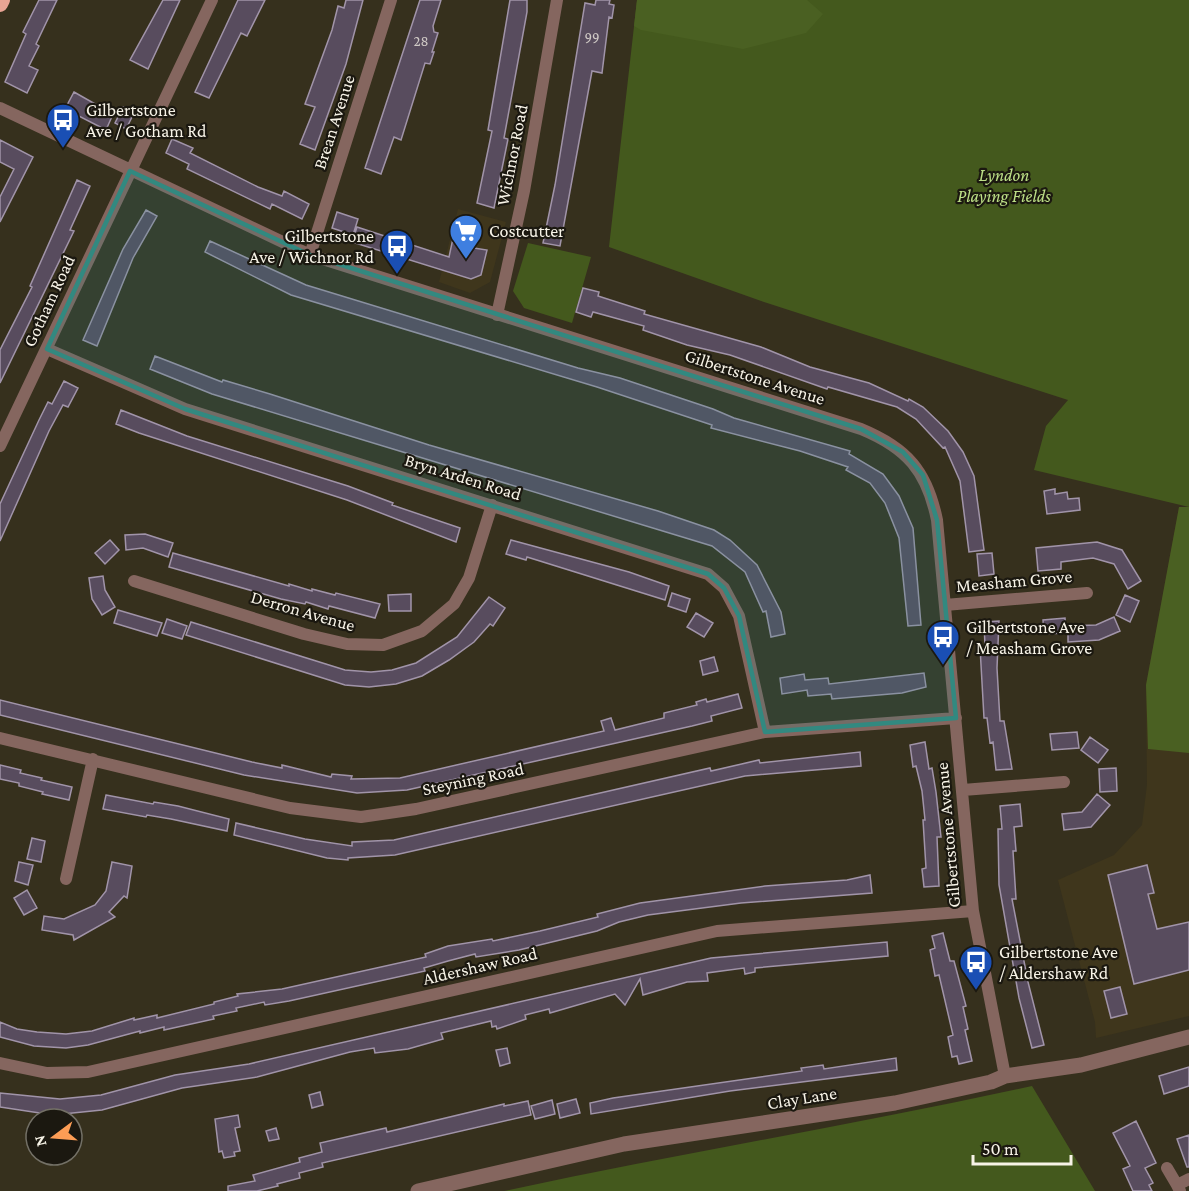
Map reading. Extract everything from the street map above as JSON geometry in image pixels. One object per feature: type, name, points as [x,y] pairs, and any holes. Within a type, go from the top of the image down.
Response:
[{"type":"street","name":"Gotham Road","points":[[0,446],[212,0]]},
{"type":"street","name":"Brean Avenue","points":[[310,255],[391,0]]},
{"type":"street","name":"Wichnor Road","points":[[497,315],[524,191],[557,0]]},
{"type":"street","name":"Gilbertstone Avenue","points":[[0,108],[310,255],[861,429],[884,439],[903,452],[922,475],[932,497],[945,605],[973,911],[1005,1076]]},
{"type":"street","name":"Bryn Arden Road","points":[[47,349],[185,409],[708,574],[724,588],[739,616],[765,732]]},
{"type":"street","name":"Derron Avenue","points":[[134,581],[304,634],[347,644],[383,645],[422,631],[454,604],[469,578],[492,504]]},
{"type":"street","name":"Measham Grove","points":[[945,605],[1087,593]]},
{"type":"street","name":"Steyning Road","points":[[0,738],[290,808],[361,818],[460,800],[765,732],[956,718]]},
{"type":"street","points":[[66,879],[93,759]]},
{"type":"street","points":[[963,790],[1064,782]]},
{"type":"street","name":"Aldershaw Road","points":[[0,1063],[47,1073],[88,1072],[717,931],[973,911]]},
{"type":"street","name":"Clay Lane","points":[[418,1191],[624,1144],[895,1103],[991,1082],[1005,1076],[1081,1065],[1189,1037]]},
{"type":"street","points":[[1167,1168],[1178,1188],[1189,1179]]},
{"type":"highlighted area","points":[[130,171],[310,255],[861,429],[903,452],[923,475],[937,520],[956,718],[765,732],[739,616],[724,588],[708,574],[185,409],[47,349]]},
{"type":"shaded area","points":[[458,209],[506,222],[490,282],[470,293],[439,282]]},
{"type":"shaded area","points":[[1179,507],[1189,507],[1189,1016],[1096,1038],[1095,1022],[1058,880],[1114,855],[1142,825],[1147,785],[1146,685]]},
{"type":"green space","name":"Lyndon Playing Fields","points":[[637,0],[1189,0],[1189,507],[1034,470],[1046,426],[1068,400],[764,302],[609,247]]},
{"type":"green space","points":[[637,0],[807,0],[823,14],[806,33],[743,49],[641,30],[634,26]]},
{"type":"green space","points":[[528,243],[591,257],[572,323],[524,308],[513,291]]},
{"type":"green space","points":[[1179,507],[1189,507],[1189,753],[1148,749],[1146,685]]},
{"type":"green space","points":[[1032,1086],[1095,1191],[504,1191],[900,1114]]},
{"type":"building","points":[[39,0],[57,0],[36,44],[39,46],[29,66],[38,70],[27,93],[5,82],[26,34],[23,32]]},
{"type":"building","points":[[163,0],[180,0],[148,69],[130,60]]},
{"type":"building","points":[[238,0],[265,0],[247,36],[241,33],[209,98],[195,92]]},
{"type":"building","points":[[346,0],[363,0],[346,64],[315,150],[300,144],[315,107],[305,104],[332,30],[338,6],[344,8]]},
{"type":"building","points":[[420,0],[441,0],[433,26],[434,32],[438,33],[432,52],[434,52],[430,64],[425,63],[401,140],[394,137],[381,174],[365,168]]},
{"type":"building","points":[[510,0],[527,0],[527,12],[504,138],[508,139],[494,208],[477,203],[492,131],[488,130]]},
{"type":"building","points":[[596,0],[610,0],[609,4],[614,5],[612,18],[609,17],[602,73],[592,71],[560,246],[543,243],[555,185],[585,3],[595,5]]},
{"type":"building","points":[[74,92],[113,114],[106,130],[65,109]]},
{"type":"building","points":[[123,107],[134,113],[126,129],[115,123]]},
{"type":"building","points":[[172,139],[193,148],[190,153],[258,187],[282,196],[284,191],[309,204],[302,219],[272,204],[270,209],[187,169],[189,164],[166,153]]},
{"type":"building","points":[[0,140],[33,157],[0,222],[0,197],[14,169],[0,162]]},
{"type":"building","points":[[77,180],[90,186],[70,230],[74,231],[0,383],[0,350],[32,287],[30,286]]},
{"type":"building","points":[[146,210],[157,216],[133,258],[97,346],[83,340],[123,249]]},
{"type":"building","points":[[337,212],[358,219],[353,235],[332,228]]},
{"type":"building","points":[[357,227],[449,257],[455,229],[466,232],[464,242],[474,248],[487,250],[481,275],[471,279],[352,242]]},
{"type":"building","points":[[210,241],[306,285],[578,368],[620,378],[734,418],[850,451],[849,454],[883,474],[899,496],[913,528],[921,625],[908,626],[899,538],[885,503],[870,483],[846,470],[848,467],[800,451],[711,428],[712,425],[597,387],[291,295],[205,252]]},
{"type":"building","points":[[583,288],[599,292],[598,296],[645,311],[644,314],[761,347],[810,367],[869,383],[923,407],[948,431],[963,452],[974,476],[984,550],[969,552],[960,481],[945,447],[943,448],[916,419],[897,407],[828,387],[827,389],[730,355],[687,345],[643,330],[644,326],[593,312],[591,317],[576,312]]},
{"type":"building","points":[[155,356],[222,382],[223,380],[270,394],[429,445],[658,511],[714,530],[730,540],[757,565],[781,612],[785,634],[771,637],[766,611],[763,612],[745,572],[712,546],[212,394],[150,369]]},
{"type":"building","points":[[64,381],[78,388],[68,407],[63,405],[49,431],[0,541],[0,504],[48,402],[52,404]]},
{"type":"building","points":[[121,410],[187,436],[348,486],[393,503],[392,505],[460,528],[456,542],[347,500],[116,424]]},
{"type":"building","points":[[1055,489],[1055,494],[1067,492],[1068,499],[1079,498],[1080,510],[1047,514],[1044,491]]},
{"type":"building","points":[[145,534],[173,543],[168,557],[143,548],[126,550],[125,535]]},
{"type":"building","points":[[110,540],[119,550],[105,564],[95,553]]},
{"type":"building","points":[[511,540],[629,572],[669,586],[665,600],[527,557],[526,560],[506,554]]},
{"type":"building","points":[[1097,542],[1122,550],[1141,581],[1128,589],[1114,564],[1093,558],[1061,562],[1061,569],[1038,571],[1036,548]]},
{"type":"building","points":[[173,553],[289,586],[289,584],[335,595],[336,593],[380,604],[375,618],[329,606],[328,609],[306,602],[305,604],[281,599],[169,567]]},
{"type":"building","points":[[992,553],[994,574],[979,576],[977,554]]},
{"type":"building","points":[[103,576],[105,590],[115,607],[102,615],[92,599],[89,578]]},
{"type":"building","points":[[672,593],[690,599],[686,612],[668,606]]},
{"type":"building","points":[[411,594],[411,611],[389,611],[388,595]]},
{"type":"building","points":[[1125,595],[1139,601],[1130,622],[1116,615]]},
{"type":"building","points":[[489,597],[505,608],[493,626],[490,624],[474,642],[449,660],[422,676],[396,684],[369,687],[345,685],[186,635],[191,622],[345,670],[371,672],[392,670],[416,663],[457,637]]},
{"type":"building","points":[[118,610],[162,623],[157,636],[114,623]]},
{"type":"building","points":[[696,613],[713,623],[704,637],[687,627]]},
{"type":"building","points":[[1114,617],[1120,631],[1099,640],[1068,642],[1068,626],[1096,625]]},
{"type":"building","points":[[1065,618],[1066,633],[1044,634],[1043,620]]},
{"type":"building","points":[[167,619],[187,626],[182,639],[162,633]]},
{"type":"building","points":[[999,621],[997,668],[1000,721],[1004,721],[1012,769],[996,770],[993,742],[990,743],[987,718],[984,718],[980,647],[985,647],[984,622]]},
{"type":"building","points":[[714,657],[718,671],[703,675],[700,661]]},
{"type":"building","points":[[924,673],[926,687],[902,693],[832,699],[831,694],[808,696],[807,690],[782,694],[780,678],[804,674],[805,680],[828,678],[829,684]]},
{"type":"building","points":[[738,694],[742,708],[711,716],[712,721],[407,790],[357,793],[244,775],[0,715],[0,700],[282,768],[282,765],[331,777],[332,774],[352,776],[351,779],[400,778],[604,731],[601,721],[611,718],[615,730],[664,718],[664,713],[697,705],[696,702],[706,699],[707,702]]},
{"type":"building","points":[[1077,732],[1079,748],[1052,750],[1050,734]]},
{"type":"building","points":[[1090,737],[1108,750],[1098,763],[1081,750]]},
{"type":"building","points":[[925,742],[929,769],[932,768],[941,837],[937,837],[939,886],[924,887],[922,869],[926,868],[923,820],[925,820],[922,791],[916,766],[913,767],[910,745]]},
{"type":"building","points":[[860,752],[861,766],[745,776],[395,855],[348,858],[348,860],[327,858],[234,835],[236,823],[305,839],[352,846],[352,842],[394,840],[710,768],[711,771],[759,760],[760,763]]},
{"type":"building","points":[[0,765],[21,770],[20,773],[42,778],[41,780],[72,787],[69,800],[42,794],[43,792],[19,786],[19,783],[0,779]]},
{"type":"building","points":[[1116,768],[1117,791],[1100,792],[1099,769]]},
{"type":"building","points":[[1097,794],[1110,805],[1091,827],[1064,830],[1062,814],[1082,812]]},
{"type":"building","points":[[106,795],[178,806],[229,819],[227,831],[171,819],[103,809]]},
{"type":"building","points":[[1020,804],[1022,826],[1014,827],[1016,899],[1012,899],[1028,982],[1044,1045],[1032,1048],[1019,998],[999,885],[998,829],[1002,829],[1000,806]]},
{"type":"building","points":[[32,838],[45,841],[41,862],[27,859]]},
{"type":"building","points":[[19,862],[33,865],[28,885],[15,881]]},
{"type":"building","points":[[112,862],[132,866],[127,898],[124,896],[109,912],[115,917],[74,940],[73,935],[42,930],[44,916],[64,919],[95,905],[106,891]]},
{"type":"building","points":[[1147,865],[1154,893],[1148,894],[1157,929],[1189,922],[1189,970],[1134,984],[1108,875]]},
{"type":"building","points":[[870,875],[872,893],[741,903],[648,915],[619,922],[597,931],[519,950],[476,957],[475,954],[424,968],[425,971],[289,1001],[265,1005],[264,1002],[236,1008],[237,1011],[213,1016],[214,1019],[164,1030],[164,1027],[140,1033],[140,1031],[88,1045],[66,1048],[34,1046],[0,1037],[0,1022],[17,1029],[37,1032],[66,1034],[92,1031],[134,1018],[134,1020],[157,1015],[157,1018],[214,1004],[214,1002],[238,996],[237,994],[282,989],[426,957],[425,954],[448,946],[492,939],[493,941],[540,931],[598,917],[597,914],[640,903],[765,886],[847,880]]},
{"type":"building","points":[[27,890],[37,908],[24,915],[14,898]]},
{"type":"building","points":[[943,933],[950,961],[954,961],[966,1006],[963,1007],[968,1029],[965,1030],[972,1061],[959,1064],[957,1056],[952,1057],[948,1037],[953,1035],[939,975],[935,976],[930,950],[935,948],[932,936]]},
{"type":"building","points":[[887,942],[888,956],[755,968],[755,972],[745,974],[744,968],[707,973],[708,981],[687,982],[643,995],[640,979],[625,1005],[615,994],[550,1013],[549,1009],[525,1015],[526,1019],[497,1029],[496,1026],[492,1027],[491,1021],[441,1033],[443,1039],[408,1049],[375,1053],[374,1048],[350,1052],[257,1077],[182,1088],[102,1110],[84,1112],[84,1107],[24,1107],[24,1111],[0,1107],[0,1093],[60,1099],[101,1095],[175,1075],[249,1064],[711,958]]},
{"type":"building","points":[[1120,987],[1127,1014],[1111,1018],[1104,991]]},
{"type":"building","points":[[507,1048],[510,1063],[500,1066],[496,1050]]},
{"type":"building","points":[[896,1058],[897,1070],[730,1091],[591,1114],[590,1103],[613,1098],[802,1071],[801,1068],[823,1065],[824,1069]]},
{"type":"building","points":[[1189,1067],[1189,1086],[1164,1094],[1159,1076]]},
{"type":"building","points":[[320,1092],[323,1105],[312,1108],[309,1095]]},
{"type":"building","points":[[576,1099],[580,1113],[560,1118],[557,1104]]},
{"type":"building","points":[[552,1100],[555,1114],[535,1119],[531,1106]]},
{"type":"building","points":[[528,1101],[531,1115],[322,1163],[323,1167],[299,1173],[300,1178],[277,1184],[278,1186],[257,1191],[228,1191],[228,1186],[255,1181],[253,1175],[300,1162],[299,1158],[322,1152],[320,1143],[386,1128],[387,1132],[504,1104],[504,1106]]},
{"type":"building","points":[[238,1115],[240,1127],[235,1128],[240,1151],[234,1152],[235,1156],[224,1158],[222,1151],[219,1152],[215,1119]]},
{"type":"building","points":[[1136,1121],[1156,1163],[1145,1168],[1153,1183],[1149,1185],[1152,1191],[1133,1191],[1123,1169],[1130,1166],[1113,1133]]},
{"type":"building","points":[[276,1128],[279,1139],[269,1141],[266,1131]]},
{"type":"building","points":[[1189,1135],[1189,1167],[1187,1167],[1177,1139]]},
{"type":"place","name":"Gilbertstone Ave / Gotham Rd","points":[[63,149]]},
{"type":"place","name":"Costcutter","points":[[466,260]]},
{"type":"place","name":"Gilbertstone Ave / Wichnor Rd","points":[[397,275]]},
{"type":"place","name":"Gilbertstone Ave / Measham Grove","points":[[943,666]]},
{"type":"place","name":"Gilbertstone Ave / Aldershaw Rd","points":[[976,991]]}]
